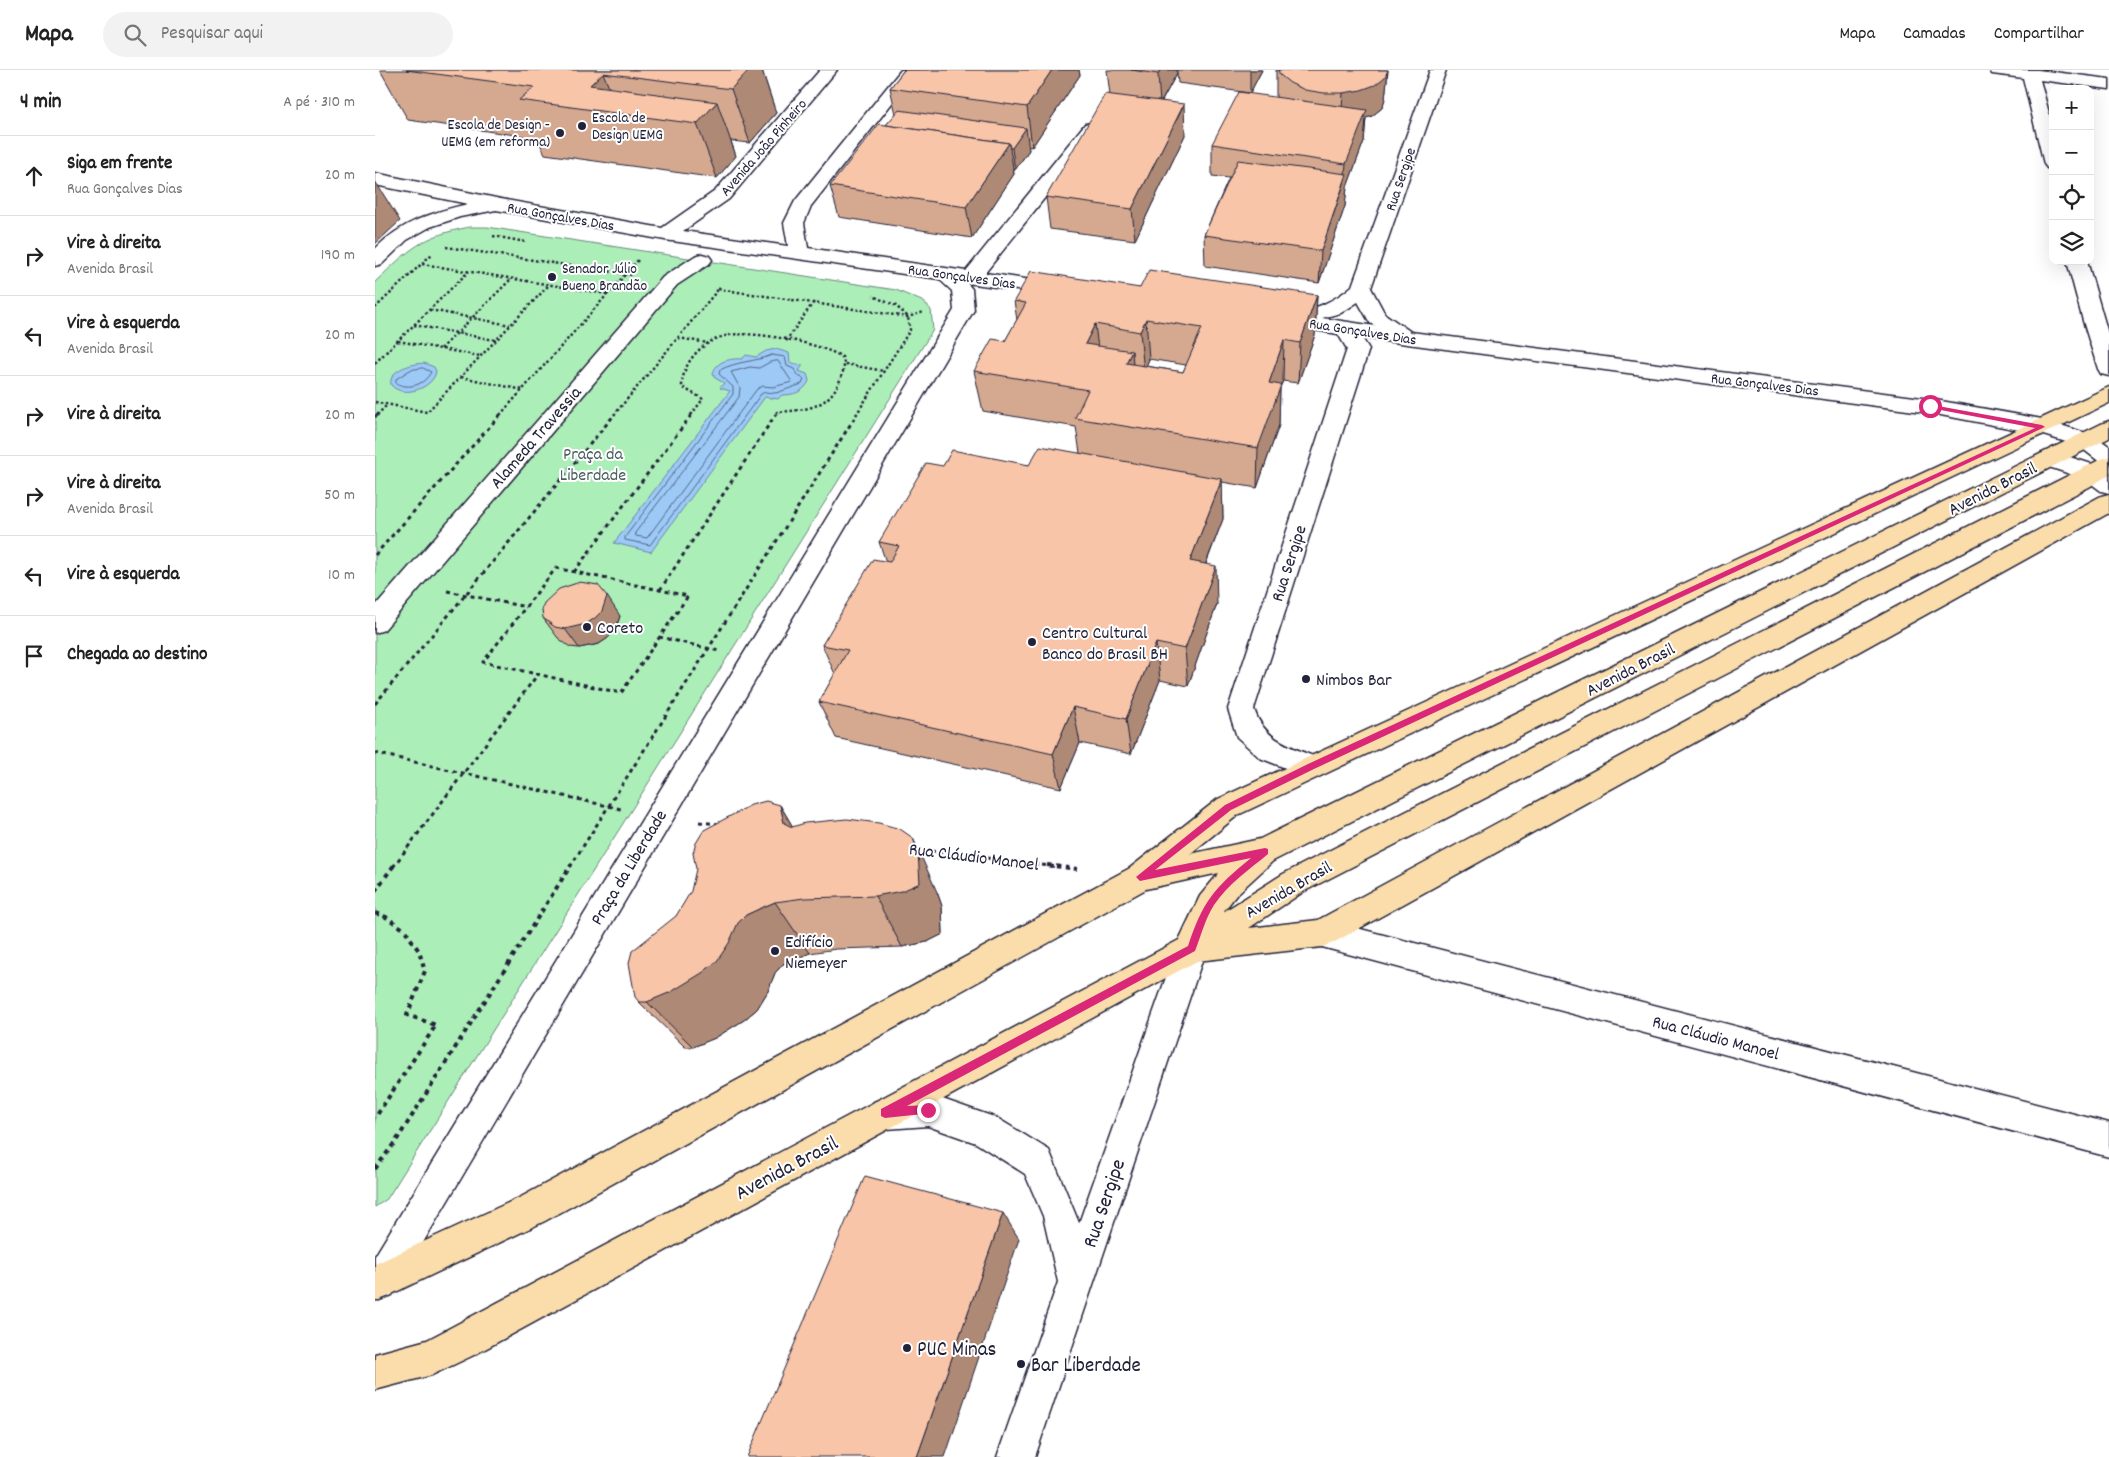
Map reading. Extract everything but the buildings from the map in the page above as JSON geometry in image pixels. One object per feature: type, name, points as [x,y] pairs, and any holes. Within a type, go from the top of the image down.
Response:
[{"type":"main road","name":"Avenida Brasil","points":[[376,1284],[533,1209],[1140,877],[1228,807],[2109,394]]},
{"type":"main road","name":"Avenida Brasil","points":[[1140,877],[1265,851],[2109,429]]},
{"type":"main road","name":"Avenida Brasil","points":[[375,1372],[432,1357],[461,1342],[1191,948],[1293,883],[2105,470]]},
{"type":"main road","name":"Avenida Brasil","points":[[1191,948],[1323,933],[2109,502]]},
{"type":"main road","points":[[1191,948],[1211,901],[1227,882],[1265,851]]},
{"type":"street","name":"Avenida João Pinheiro","points":[[665,234],[722,195],[829,70]]},
{"type":"street","points":[[799,252],[794,223],[802,205],[910,70]]},
{"type":"street","name":"Rua Sergipe","points":[[1289,319],[1327,312],[1346,303],[1361,288],[1438,70]]},
{"type":"street","points":[[1998,70],[2030,72],[2109,84]]},
{"type":"street","points":[[2030,72],[2049,148]]},
{"type":"street","points":[[972,277],[1091,128]]},
{"type":"street","name":"Rua Gonçalves Dias","points":[[375,179],[501,205],[665,234],[1082,293]]},
{"type":"street","points":[[375,260],[403,234],[426,222],[474,208],[501,205]]},
{"type":"street","name":"Alameda Travessia","points":[[375,623],[670,281],[696,264]]},
{"type":"street","points":[[2078,265],[2101,326],[2109,369]]},
{"type":"street","name":"Praça da Liberdade","points":[[376,1284],[964,310],[962,289],[945,274]]},
{"type":"street","points":[[1361,288],[1377,318],[1407,338]]},
{"type":"street","name":"Rua Gonçalves Dias","points":[[1259,315],[1407,338],[1930,406],[2042,427],[2087,441],[2105,470]]},
{"type":"street","name":"Rua Sergipe","points":[[1311,767],[1270,750],[1247,730],[1241,709],[1358,349],[1346,329]]},
{"type":"street","points":[[2051,459],[2105,470]]},
{"type":"street","name":"Rua Cláudio Manoel","points":[[1323,933],[2109,1140]]},
{"type":"street","name":"Rua Sergipe","points":[[1016,1457],[1191,948]]},
{"type":"street","points":[[885,1113],[928,1110],[985,1130],[1037,1162],[1059,1215],[1076,1282]]},
{"type":"path","points":[[492,236],[531,242]]},
{"type":"path","points":[[441,246],[445,242]]},
{"type":"path","points":[[375,308],[435,252]]},
{"type":"path","points":[[375,555],[642,255]]},
{"type":"path","points":[[375,704],[730,275],[696,264],[629,258]]},
{"type":"path","points":[[422,264],[607,294]]},
{"type":"path","points":[[375,363],[469,271]]},
{"type":"path","points":[[441,349],[512,279]]},
{"type":"path","points":[[375,402],[427,412],[549,285]]},
{"type":"path","points":[[375,1170],[398,1138],[910,330],[908,317],[896,306],[876,296],[866,294]]},
{"type":"path","points":[[786,341],[813,303]]},
{"type":"path","points":[[429,310],[510,325]]},
{"type":"path","points":[[414,325],[496,340]]},
{"type":"path","points":[[574,572],[703,399],[682,387],[680,378],[689,361],[708,343],[728,335],[745,334],[821,347],[842,357],[845,364],[841,382],[830,397],[815,408],[777,412],[660,590]]},
{"type":"path","points":[[678,338],[708,343]]},
{"type":"path","points":[[398,341],[480,356]]},
{"type":"path","points":[[845,364],[891,372]]},
{"type":"path","points":[[460,377],[523,390]]},
{"type":"path","points":[[375,417],[387,405]]},
{"type":"path","points":[[556,568],[660,590],[687,596],[621,693],[483,662],[556,568]]},
{"type":"path","points":[[408,584],[526,607]]},
{"type":"path","points":[[659,637],[722,651]]},
{"type":"path","points":[[375,891],[461,774],[538,674]]},
{"type":"path","points":[[375,753],[461,774],[623,809]]},
{"type":"path","points":[[659,817],[727,825]]},
{"type":"path","name":"Rua Cláudio Manoel","points":[[914,849],[1081,870]]},
{"type":"path","points":[[375,913],[386,917],[405,930],[419,951],[425,971],[407,1016],[436,1025],[375,1118]]},
{"type":"green space","name":"Praça da Liberdade","points":[[470,227],[487,227],[896,290],[924,302],[931,310],[933,330],[387,1199],[375,1207],[375,282],[417,245],[439,235]]},
{"type":"water","points":[[776,349],[789,353],[790,363],[803,365],[799,371],[807,374],[809,381],[804,388],[791,394],[782,395],[778,399],[765,397],[651,552],[614,543],[730,391],[720,388],[724,383],[715,378],[713,374],[717,366],[724,361],[742,359],[746,355],[756,357],[766,351]]},
{"type":"water","points":[[424,363],[434,367],[436,371],[434,377],[424,387],[417,390],[403,391],[391,385],[393,375],[397,371],[407,366]]},
{"type":"place","name":"Escola de Design UEMG","points":[[582,126]]},
{"type":"place","name":"Escola de Design - UEMG (em reforma)","points":[[560,133]]},
{"type":"place","name":"Senador Júlio Bueno Brandão","points":[[552,277]]},
{"type":"place","name":"Coreto","points":[[587,627]]},
{"type":"place","name":"Centro Cultural Banco do Brasil BH","points":[[1032,642]]},
{"type":"place","name":"Nimbos Bar","points":[[1306,679]]},
{"type":"place","name":"Edifício Niemeyer","points":[[775,951]]},
{"type":"place","name":"PUC Minas","points":[[907,1348]]},
{"type":"place","name":"Bar Liberdade","points":[[1021,1364]]},
{"type":"route","points":[[928,1110],[885,1113],[1191,948],[1211,901],[1227,882],[1265,851],[1140,877],[1228,807],[2042,427],[1930,406]]}]
